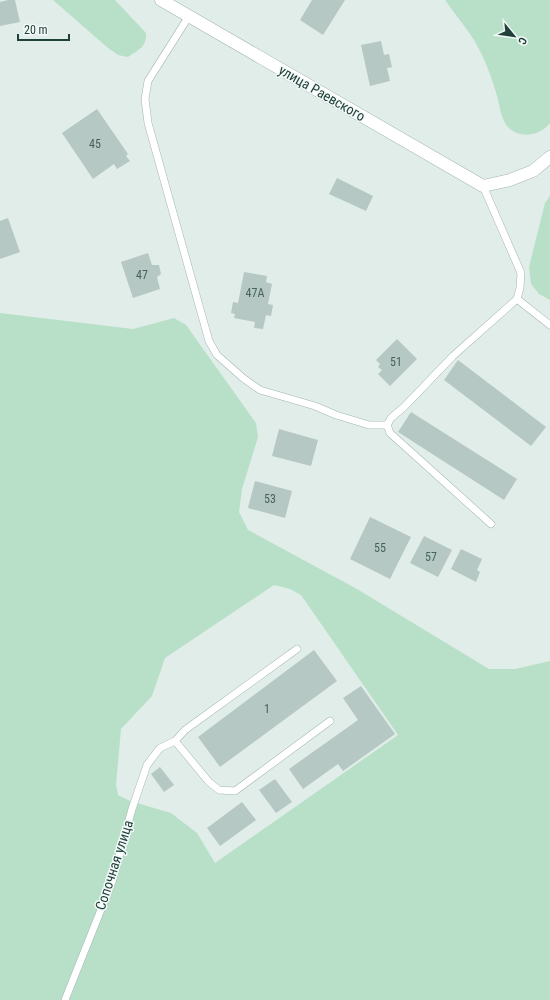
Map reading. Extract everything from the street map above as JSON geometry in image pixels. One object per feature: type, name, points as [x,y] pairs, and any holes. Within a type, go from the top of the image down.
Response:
[{"type":"street","name":"улица Раевского","points":[[161,0],[483,186]]},
{"type":"street","points":[[483,186],[510,180],[533,171],[550,156]]},
{"type":"lane","points":[[189,16],[148,81],[145,99],[148,123],[209,341],[217,355],[243,378],[260,390],[315,406],[336,415],[369,425],[387,425]]},
{"type":"lane","points":[[387,425],[391,418],[404,407],[453,356],[517,298],[520,288],[521,273],[483,186]]},
{"type":"lane","points":[[517,298],[550,325]]},
{"type":"lane","points":[[387,425],[390,433],[491,524]]},
{"type":"lane","name":"Сопочная улица","points":[[65,1000],[112,882],[132,809],[147,765],[160,748],[176,741],[185,730],[298,649]]},
{"type":"lane","points":[[176,741],[209,782],[219,790],[235,791],[330,721]]},
{"type":"green space","points":[[53,0],[115,0],[146,33],[145,42],[141,48],[128,57],[118,55]]},
{"type":"green space","points":[[445,0],[550,0],[550,123],[546,127],[537,133],[526,135],[515,132],[507,126],[501,114],[497,96],[483,56],[475,41]]},
{"type":"green space","points":[[550,196],[550,300],[539,294],[531,284],[529,267],[545,203]]},
{"type":"green space","points":[[0,313],[133,329],[174,318],[186,325],[256,423],[258,437],[242,489],[239,512],[248,530],[357,589],[489,669],[515,669],[550,661],[550,1000],[0,1000]],"holes":[[[274,585],[290,589],[301,595],[398,735],[215,863],[197,833],[171,813],[130,801],[118,795],[116,785],[121,729],[152,696],[165,658]]]},
{"type":"building","points":[[15,0],[20,22],[0,26],[0,2]]},
{"type":"building","points":[[312,0],[345,0],[323,35],[300,20]]},
{"type":"building","points":[[381,41],[384,55],[389,54],[392,67],[387,68],[390,81],[370,86],[361,45]]},
{"type":"building","points":[[97,109],[128,154],[126,156],[130,161],[117,169],[114,164],[93,179],[62,133]]},
{"type":"building","points":[[337,178],[373,196],[366,211],[329,194]]},
{"type":"building","points":[[8,218],[20,252],[0,259],[0,221]]},
{"type":"building","points":[[148,253],[152,265],[159,265],[161,274],[157,277],[160,289],[133,298],[121,262]]},
{"type":"building","points":[[244,272],[267,276],[266,282],[272,284],[268,304],[273,305],[271,316],[266,315],[263,329],[254,328],[255,322],[234,318],[235,314],[231,313],[233,302],[238,303]]},
{"type":"building","points":[[397,339],[417,359],[390,386],[378,374],[382,370],[378,367],[380,364],[376,360]]},
{"type":"building","points":[[458,360],[546,427],[531,446],[444,380]]},
{"type":"building","points":[[411,412],[517,479],[504,500],[398,432]]},
{"type":"building","points":[[279,429],[318,440],[311,466],[272,456]]},
{"type":"building","points":[[255,481],[292,491],[285,518],[248,508]]},
{"type":"building","points":[[370,517],[411,537],[390,579],[350,559]]},
{"type":"building","points":[[424,536],[452,550],[438,577],[410,563]]},
{"type":"building","points":[[461,549],[482,559],[477,570],[480,572],[476,582],[451,569]]},
{"type":"building","points":[[314,650],[337,681],[220,767],[198,737]]},
{"type":"building","points":[[361,686],[395,734],[343,771],[338,764],[303,789],[289,769],[358,720],[343,698]]},
{"type":"building","points":[[160,767],[174,785],[164,792],[151,774]]},
{"type":"building","points":[[275,779],[292,802],[276,813],[259,790]]},
{"type":"building","points":[[242,802],[256,820],[220,846],[207,828]]}]
